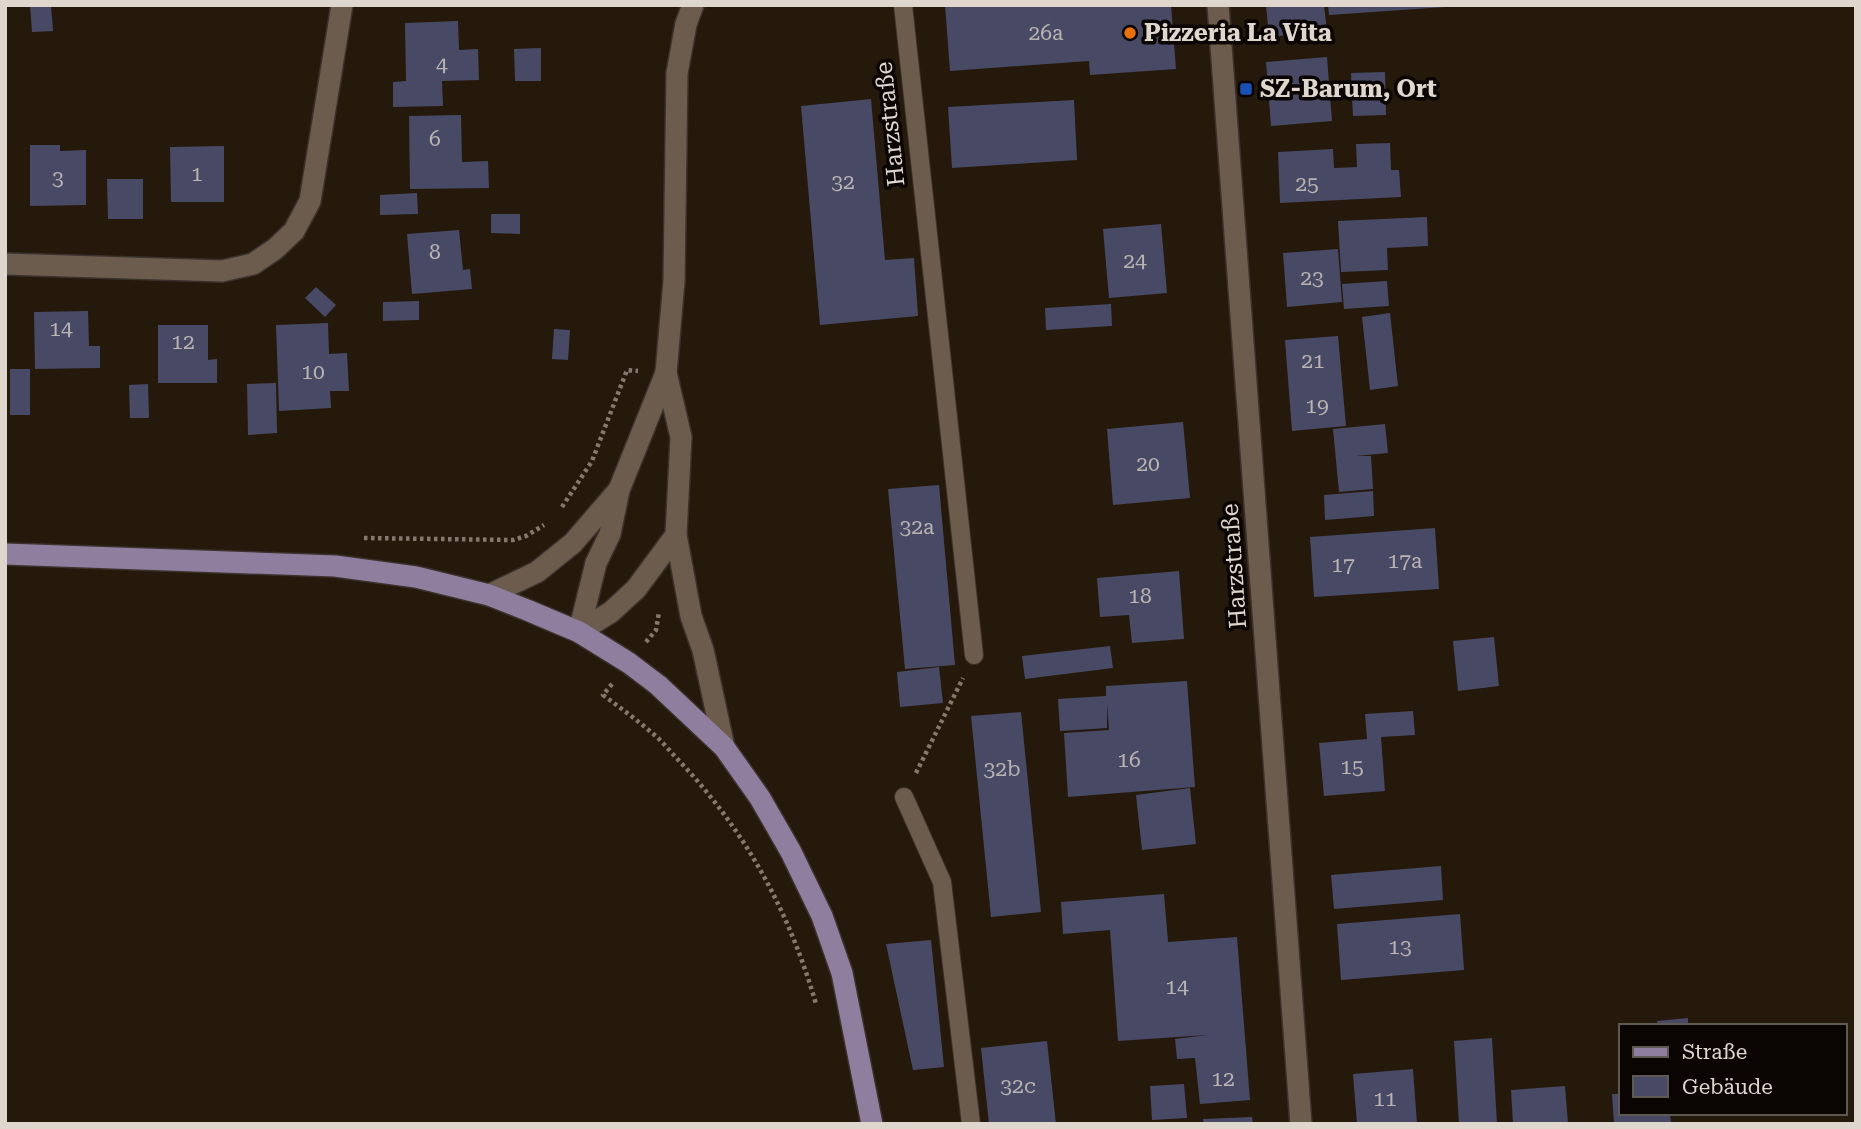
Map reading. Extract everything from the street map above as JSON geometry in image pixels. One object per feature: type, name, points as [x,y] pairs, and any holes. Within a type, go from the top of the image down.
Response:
[{"type":"main road","points":[[5,554],[335,566],[416,577],[489,595],[579,632],[629,663],[658,685],[724,747],[760,798],[791,852],[822,916],[842,973],[872,1124]]},
{"type":"street","points":[[5,264],[222,271],[253,264],[275,250],[294,230],[310,201],[342,5]]},
{"type":"street","points":[[579,632],[596,563],[610,534],[619,490],[666,373],[674,281],[677,73],[686,24],[693,5]]},
{"type":"street","name":"Harzstraße","points":[[1218,5],[1301,1124]]},
{"type":"street","points":[[666,373],[681,438],[676,535],[691,616],[703,650],[724,747]]},
{"type":"street","points":[[489,595],[546,565],[573,543],[619,490]]},
{"type":"street","points":[[579,632],[611,612],[636,589],[676,535]]},
{"type":"lane","name":"Harzstraße","points":[[903,5],[974,655]]},
{"type":"lane","points":[[904,797],[942,882],[971,1124]]},
{"type":"path","points":[[557,513],[592,461],[627,370],[666,373]]},
{"type":"path","points":[[353,538],[513,540],[550,522]]},
{"type":"path","points":[[904,797],[974,655]]},
{"type":"path","points":[[603,695],[659,740],[727,816],[758,865],[784,915],[817,1008]]},
{"type":"building","points":[[30,5],[51,5],[53,31],[32,32]]},
{"type":"building","points":[[945,5],[1171,5],[1176,69],[1090,75],[1089,61],[950,71]]},
{"type":"building","points":[[1266,5],[1324,5],[1327,31],[1269,37]]},
{"type":"building","points":[[1328,5],[1446,5],[1446,7],[1329,15]]},
{"type":"building","points":[[458,21],[459,50],[478,49],[479,80],[442,81],[443,106],[393,107],[393,82],[406,81],[405,23]]},
{"type":"building","points":[[541,48],[541,81],[515,81],[514,49]]},
{"type":"building","points":[[1327,57],[1332,121],[1271,126],[1266,62]]},
{"type":"building","points":[[1385,72],[1386,115],[1353,116],[1351,73]]},
{"type":"building","points":[[871,99],[885,260],[914,258],[918,316],[820,325],[801,106]]},
{"type":"building","points":[[1074,100],[1077,160],[952,168],[948,107]]},
{"type":"building","points":[[461,115],[462,162],[488,161],[489,188],[410,189],[409,116]]},
{"type":"building","points":[[1390,143],[1391,170],[1399,170],[1401,197],[1280,203],[1278,152],[1333,149],[1334,168],[1357,167],[1356,144]]},
{"type":"building","points":[[30,145],[60,145],[60,151],[86,150],[86,205],[30,206]]},
{"type":"building","points":[[224,146],[224,202],[171,202],[170,147]]},
{"type":"building","points":[[107,179],[143,179],[143,219],[108,219]]},
{"type":"building","points":[[417,193],[418,214],[380,215],[380,195]]},
{"type":"building","points":[[491,214],[520,214],[520,234],[491,233]]},
{"type":"building","points":[[1427,217],[1428,246],[1387,248],[1388,270],[1341,272],[1338,221]]},
{"type":"building","points":[[1161,224],[1167,293],[1109,298],[1103,229]]},
{"type":"building","points":[[459,230],[463,270],[470,269],[472,289],[412,294],[407,234]]},
{"type":"building","points":[[1338,249],[1342,302],[1287,307],[1283,253]]},
{"type":"building","points":[[1387,281],[1389,306],[1344,309],[1342,284]]},
{"type":"building","points":[[316,287],[336,305],[325,317],[305,298]]},
{"type":"building","points":[[419,301],[419,320],[383,321],[383,302]]},
{"type":"building","points":[[1111,304],[1112,326],[1046,330],[1045,308]]},
{"type":"building","points":[[88,311],[89,346],[100,346],[100,368],[35,369],[34,312]]},
{"type":"building","points":[[1390,313],[1398,386],[1370,390],[1362,317]]},
{"type":"building","points":[[328,323],[329,354],[347,353],[349,391],[330,391],[331,408],[279,411],[276,325]]},
{"type":"building","points":[[158,325],[208,325],[208,360],[217,359],[217,383],[158,383]]},
{"type":"building","points":[[554,329],[570,330],[568,360],[552,359]]},
{"type":"building","points":[[1338,336],[1346,426],[1292,431],[1285,340]]},
{"type":"building","points":[[10,369],[30,369],[30,415],[10,415]]},
{"type":"building","points":[[276,383],[277,433],[248,435],[247,384]]},
{"type":"building","points":[[148,384],[149,418],[130,418],[129,385]]},
{"type":"building","points":[[1183,422],[1190,498],[1113,505],[1107,429]]},
{"type":"building","points":[[1385,424],[1388,453],[1356,456],[1371,456],[1373,489],[1339,492],[1333,429]]},
{"type":"building","points":[[939,485],[955,665],[905,669],[888,489]]},
{"type":"building","points":[[1373,491],[1374,516],[1325,520],[1324,495]]},
{"type":"building","points":[[1435,528],[1439,589],[1314,597],[1310,537]]},
{"type":"building","points":[[1179,571],[1184,639],[1132,643],[1129,615],[1100,617],[1097,578]]},
{"type":"building","points":[[1494,637],[1499,686],[1458,691],[1453,641]]},
{"type":"building","points":[[1110,646],[1113,668],[1025,679],[1022,656]]},
{"type":"building","points":[[939,667],[943,703],[900,707],[897,672]]},
{"type":"building","points":[[1187,681],[1195,787],[1068,797],[1064,733],[1109,730],[1107,704],[1107,728],[1060,731],[1058,699],[1106,696],[1106,686]]},
{"type":"building","points":[[1413,711],[1415,735],[1381,737],[1385,791],[1324,796],[1319,743],[1367,739],[1365,714]]},
{"type":"building","points":[[1021,712],[1041,912],[991,917],[971,716]]},
{"type":"building","points":[[1190,788],[1196,844],[1142,850],[1136,795]]},
{"type":"building","points":[[1441,866],[1443,900],[1334,909],[1331,875]]},
{"type":"building","points":[[1164,894],[1168,942],[1237,937],[1250,1100],[1200,1104],[1195,1058],[1177,1059],[1175,1039],[1207,1035],[1118,1041],[1110,930],[1063,934],[1061,902]]},
{"type":"building","points":[[1460,914],[1464,970],[1341,980],[1337,924]]},
{"type":"building","points":[[931,940],[944,1067],[913,1070],[886,944]]},
{"type":"building","points":[[1688,1018],[1688,1024],[1658,1024],[1657,1021]]},
{"type":"building","points":[[1492,1038],[1497,1124],[1459,1124],[1454,1041]]},
{"type":"building","points":[[1047,1041],[1056,1124],[989,1124],[981,1048]]},
{"type":"building","points":[[1413,1069],[1417,1124],[1357,1124],[1353,1074]]},
{"type":"building","points":[[1184,1084],[1187,1118],[1152,1120],[1150,1086]]},
{"type":"building","points":[[1565,1086],[1568,1124],[1513,1124],[1511,1090]]},
{"type":"building","points":[[1612,1094],[1619,1094],[1619,1115],[1670,1115],[1671,1124],[1614,1124]]},
{"type":"building","points":[[1252,1117],[1253,1124],[1204,1124],[1203,1119]]},
{"type":"place","name":"Pizzeria La Vita","points":[[1130,33]]},
{"type":"place","name":"SZ-Barum, Ort","points":[[1246,89]]}]
